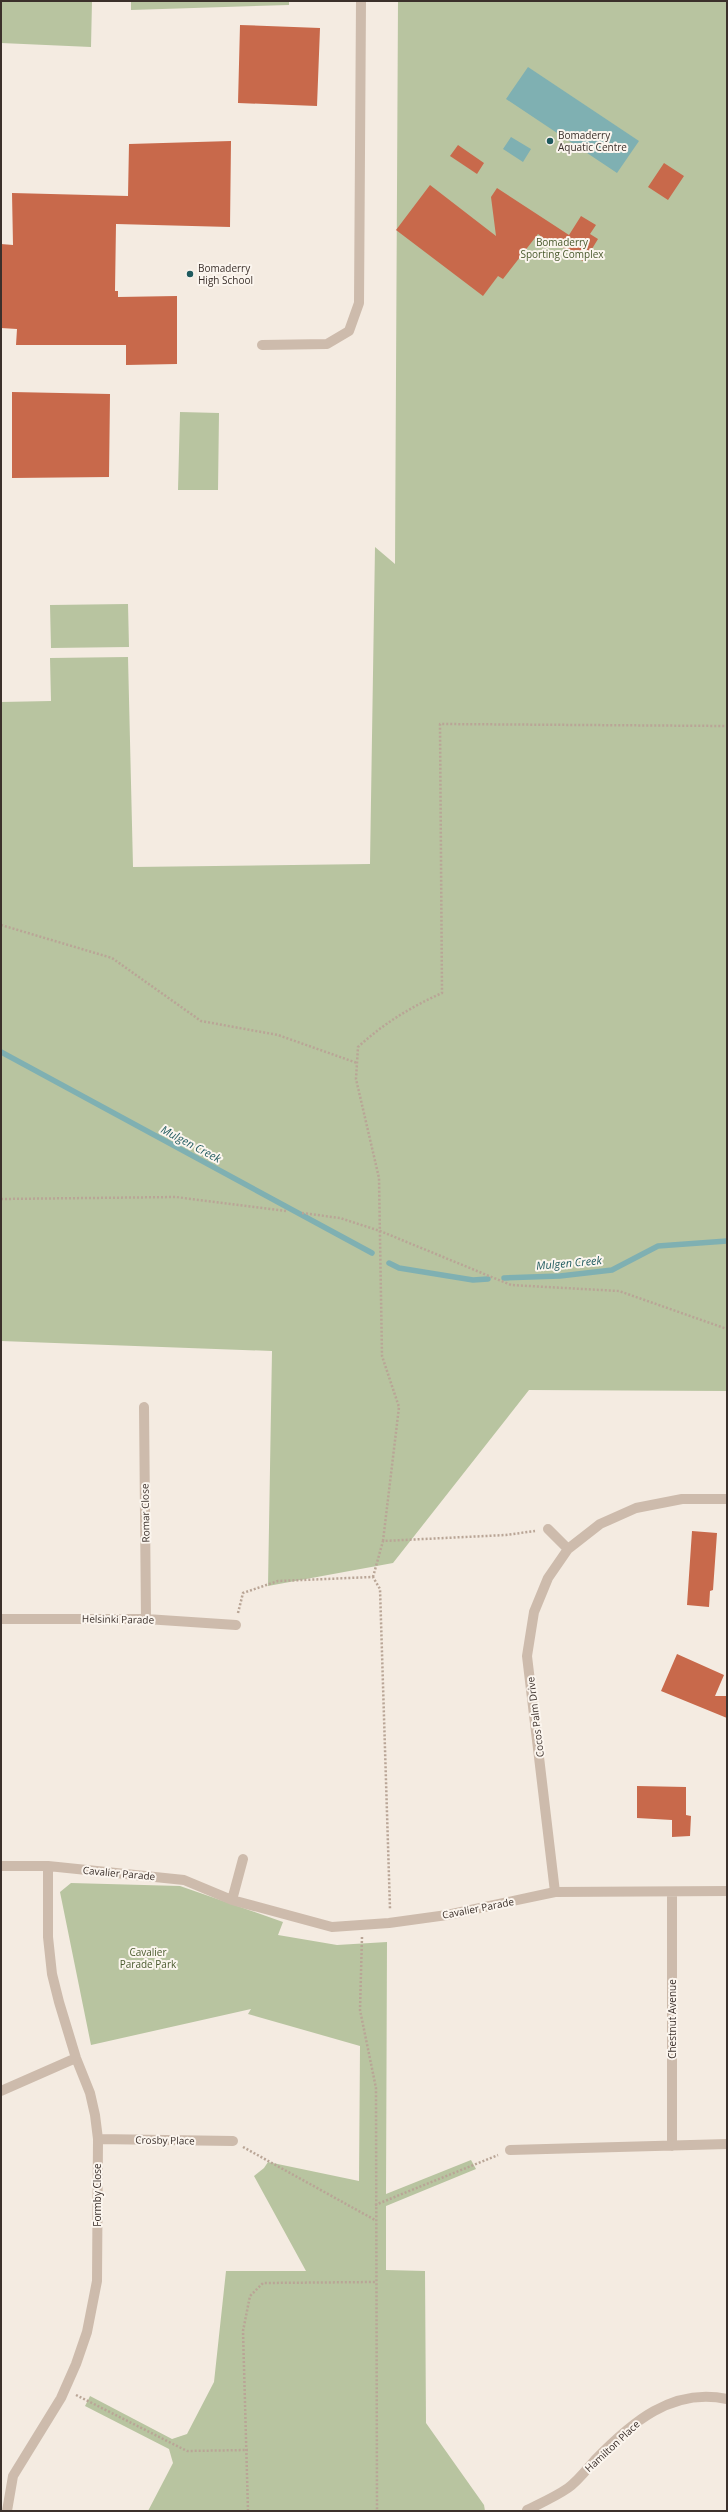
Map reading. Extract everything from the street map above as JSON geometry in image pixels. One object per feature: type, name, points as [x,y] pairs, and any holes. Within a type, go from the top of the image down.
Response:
[{"type":"street","points":[[262,345],[327,344],[349,331],[359,303],[361,1]]},
{"type":"street","name":"Romar Close","points":[[144,1406],[146,1619]]},
{"type":"street","name":"Cocos Palm Drive","points":[[556,1892],[527,1656],[534,1612],[548,1578],[568,1549],[600,1524],[636,1508],[682,1499],[727,1499]]},
{"type":"street","points":[[548,1529],[568,1549]]},
{"type":"street","name":"Helsinki Parade","points":[[1,1619],[146,1619],[236,1625]]},
{"type":"street","points":[[232,1900],[243,1859]]},
{"type":"street","name":"Cavalier Parade","points":[[1,1866],[48,1866],[184,1880],[232,1900],[278,1914],[332,1927],[390,1923],[447,1915],[556,1892],[727,1891]]},
{"type":"street","name":"Formby Close","points":[[7,2511],[13,2476],[64,2389],[87,2332],[97,2281],[98,2140],[90,2093],[76,2058],[52,1974],[48,1937],[48,1866]]},
{"type":"street","name":"Chestnut Avenue","points":[[672,1892],[672,2146]]},
{"type":"street","points":[[1,2091],[76,2058]]},
{"type":"street","name":"Crosby Place","points":[[98,2140],[233,2142]]},
{"type":"street","points":[[510,2150],[727,2144]]},
{"type":"street","name":"Hamilton Place","points":[[527,2510],[568,2488],[617,2438],[645,2415],[676,2401],[715,2397],[727,2399]]},
{"type":"path","points":[[390,1923],[390,1858],[380,1588],[373,1577],[383,1541],[399,1407],[382,1356],[379,1178],[356,1079],[358,1047],[380,1027],[415,1006],[442,993],[440,724],[727,726]]},
{"type":"path","points":[[1,926],[112,958],[201,1021],[278,1035],[357,1063]]},
{"type":"path","points":[[1,1199],[176,1197],[286,1211]]},
{"type":"path","points":[[302,1213],[340,1218],[380,1231],[511,1286],[619,1291],[727,1329]]},
{"type":"path","points":[[383,1541],[506,1535],[548,1529]]},
{"type":"path","points":[[236,1625],[243,1593],[260,1585],[278,1581],[373,1577]]},
{"type":"path","points":[[363,1925],[360,2010],[376,2088],[375,2205],[377,2511]]},
{"type":"path","points":[[233,2142],[376,2221]]},
{"type":"path","points":[[375,2205],[510,2150]]},
{"type":"path","points":[[248,2511],[248,2450],[243,2331],[250,2296],[263,2283],[376,2282]]},
{"type":"path","points":[[64,2389],[187,2451],[248,2450]]},
{"type":"green space","points":[[1,1],[92,1],[91,47],[1,43]]},
{"type":"green space","points":[[131,1],[289,1],[289,5],[131,10]]},
{"type":"green space","name":"Bomaderry Sporting Complex","points":[[398,1],[727,1],[727,1391],[529,1390],[393,1563],[268,1586],[272,1351],[1,1341],[1,702],[51,701],[50,658],[128,657],[133,867],[370,864],[375,547],[395,564]]},
{"type":"green space","points":[[180,412],[219,413],[218,490],[178,490]]},
{"type":"green space","points":[[128,604],[129,647],[51,648],[50,605]]},
{"type":"green space","name":"Cavalier Parade Park","points":[[71,1883],[180,1886],[283,1922],[278,1935],[337,1945],[387,1942],[386,2194],[471,2160],[476,2169],[386,2206],[386,2270],[425,2271],[426,2423],[484,2505],[485,2511],[148,2511],[173,2463],[169,2449],[85,2406],[90,2396],[172,2439],[187,2434],[214,2382],[226,2271],[306,2271],[254,2176],[264,2168],[268,2162],[359,2181],[360,2046],[248,2014],[251,2009],[91,2045],[60,1892]]},
{"type":"water","points":[[528,67],[639,141],[617,173],[506,99]]},
{"type":"water","points":[[511,137],[531,149],[523,162],[503,149]]},
{"type":"building","points":[[240,25],[320,28],[317,106],[238,103]]},
{"type":"building","points":[[231,141],[230,227],[116,224],[115,291],[118,291],[118,297],[177,296],[177,364],[126,365],[126,345],[16,345],[17,329],[1,328],[1,244],[13,245],[12,193],[128,196],[129,144]]},
{"type":"building","points":[[458,145],[484,163],[477,174],[450,156]]},
{"type":"building","points":[[664,163],[684,176],[668,200],[648,187]]},
{"type":"building","points":[[430,185],[496,236],[491,197],[497,188],[569,235],[581,216],[596,225],[590,234],[598,239],[584,262],[552,240],[550,243],[538,234],[503,279],[498,276],[483,296],[396,230]]},
{"type":"building","points":[[12,392],[110,394],[109,477],[12,478]]},
{"type":"building","points":[[692,1531],[717,1533],[713,1590],[710,1591],[709,1607],[687,1605]]},
{"type":"building","points":[[677,1654],[724,1675],[715,1696],[727,1696],[727,1718],[661,1691]]},
{"type":"building","points":[[637,1786],[686,1787],[686,1815],[691,1816],[690,1836],[672,1837],[672,1820],[637,1818]]},
{"type":"waterway","name":"Mulgen Creek","points":[[1,1052],[372,1253]]},
{"type":"waterway","name":"Mulgen Creek","points":[[504,1278],[560,1276],[612,1270],[658,1246],[727,1241]]},
{"type":"waterway","name":"Mulgen Creek","points":[[389,1263],[399,1268],[473,1280],[488,1279]]},
{"type":"place","name":"Bomaderry Aquatic Centre","points":[[550,141]]},
{"type":"place","name":"Bomaderry High School","points":[[190,274]]}]
